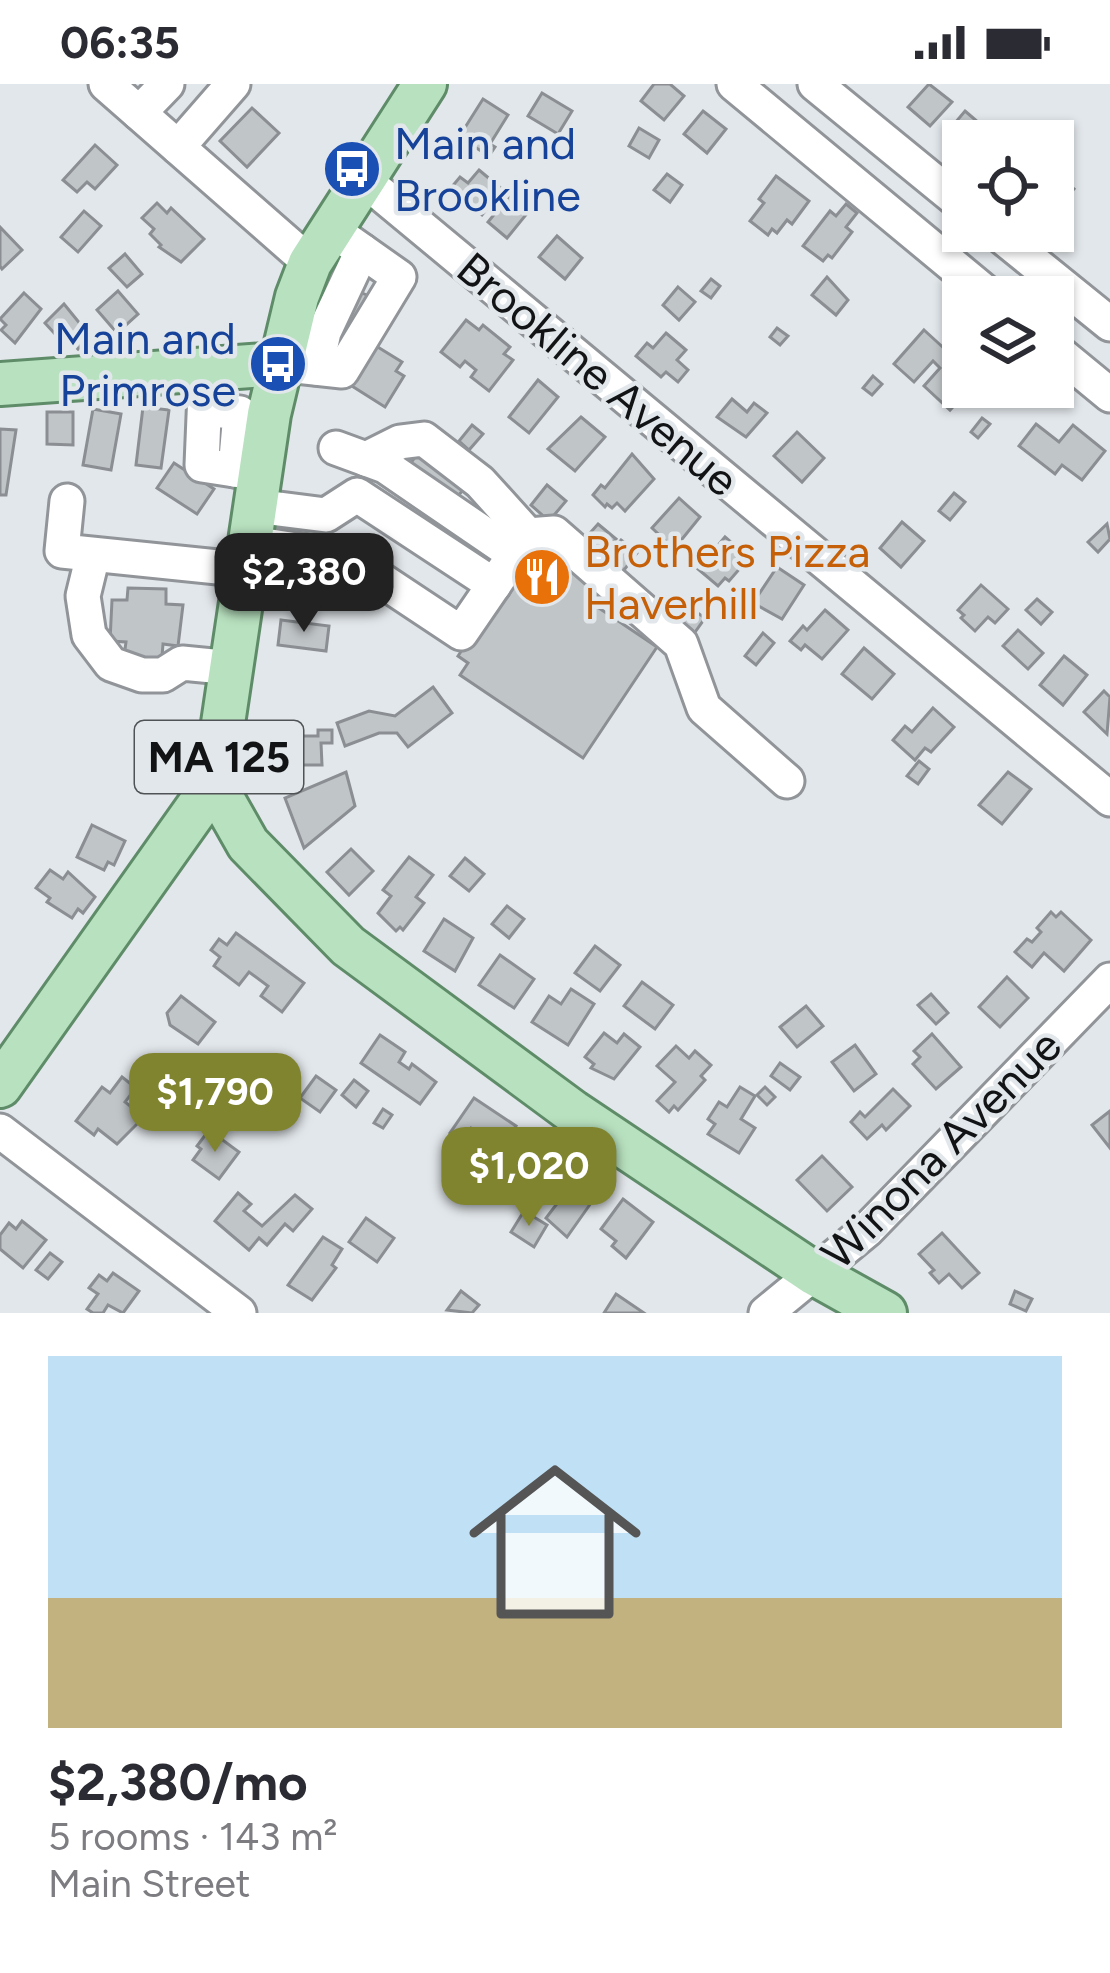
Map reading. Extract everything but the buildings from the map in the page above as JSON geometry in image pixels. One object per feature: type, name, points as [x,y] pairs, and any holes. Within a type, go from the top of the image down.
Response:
[{"type":"main road","name":"MA 125","points":[[0,1086],[214,784],[250,513],[335,247],[363,179],[425,84]]},
{"type":"main road","points":[[0,384],[206,388],[297,366]]},
{"type":"main road","points":[[214,784],[248,844],[348,946],[572,1112],[815,1274],[885,1313]]},
{"type":"street","points":[[106,84],[178,147],[335,247],[400,277],[342,371],[297,366]]},
{"type":"street","points":[[139,113],[167,84]]},
{"type":"street","points":[[734,84],[966,276]]},
{"type":"street","points":[[815,84],[942,188]]},
{"type":"street","points":[[178,147],[222,88]]},
{"type":"street","name":"Brookline Avenue","points":[[363,179],[1110,799]]},
{"type":"street","points":[[1021,252],[1110,324]]},
{"type":"street","points":[[1074,365],[1110,395]]},
{"type":"street","points":[[206,388],[202,465],[250,513],[349,558],[461,633],[522,545],[554,533],[681,644],[704,708],[787,781]]},
{"type":"street","points":[[346,446],[424,439],[480,482],[522,545]]},
{"type":"street","points":[[346,446],[336,475],[357,495],[494,585]]},
{"type":"street","points":[[346,446],[522,545]]},
{"type":"street","points":[[67,502],[62,551],[93,555],[250,513],[326,515],[357,495]]},
{"type":"street","points":[[93,555],[83,596],[89,635],[111,664],[142,675],[164,676],[182,663],[233,668]]},
{"type":"street","name":"Winona Avenue","points":[[766,1313],[867,1230],[1110,980]]},
{"type":"street","points":[[0,1131],[239,1313]]},
{"type":"place","name":"Main and Brookline","points":[[352,169]]},
{"type":"place","name":"Main and Primrose","points":[[278,364]]},
{"type":"place","name":"Brothers Pizza Haverhill","points":[[542,577]]}]
